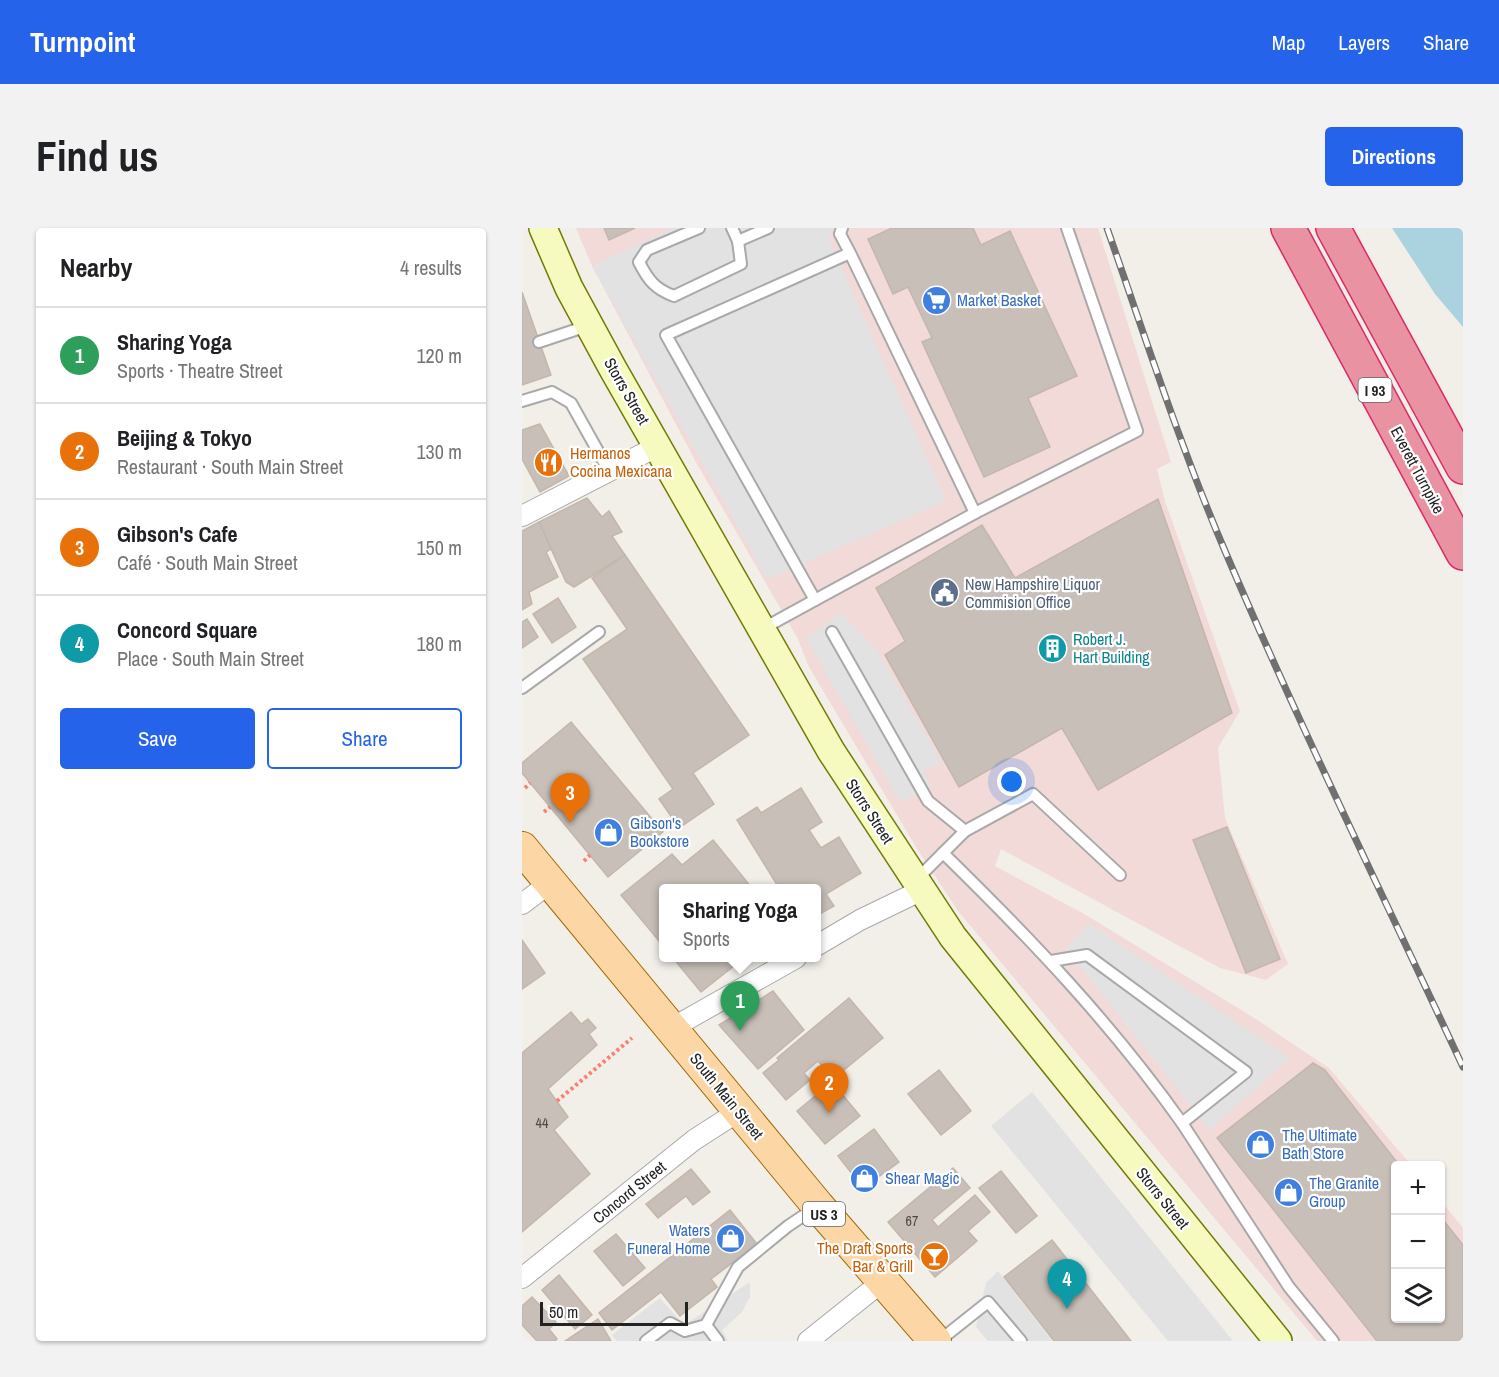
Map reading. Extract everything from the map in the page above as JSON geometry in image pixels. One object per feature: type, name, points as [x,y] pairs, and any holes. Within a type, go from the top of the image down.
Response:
[{"type":"highway","name":"Everett Turnpike","points":[[1288,228],[1463,553]]},
{"type":"highway","name":"I 93","points":[[1333,228],[1463,467]]},
{"type":"main road","name":"South Main Street","points":[[522,848],[818,1206],[937,1341]]},
{"type":"street","name":"Storrs Street","points":[[543,228],[569,288],[831,751],[952,937],[1278,1341]]},
{"type":"street","points":[[522,516],[658,446]]},
{"type":"street","points":[[522,904],[550,883]]},
{"type":"street","points":[[821,943],[919,885]]},
{"type":"street","points":[[672,1028],[787,962]]},
{"type":"street","name":"Concord Street","points":[[522,1278],[694,1140],[739,1112]]},
{"type":"street","points":[[808,1341],[883,1281]]},
{"type":"lane","points":[[699,228],[647,250],[639,262],[649,282],[661,291],[674,296],[741,264],[738,241],[732,228]]},
{"type":"lane","points":[[738,241],[768,228]]},
{"type":"lane","points":[[842,228],[840,234],[975,513]]},
{"type":"lane","points":[[762,629],[975,513],[1137,431],[1067,228]]},
{"type":"lane","points":[[815,600],[666,335],[850,253]]},
{"type":"lane","points":[[539,342],[590,325]]},
{"type":"lane","points":[[522,401],[552,392],[571,403],[609,471]]},
{"type":"lane","points":[[522,688],[599,632]]},
{"type":"lane","points":[[832,632],[928,801],[965,831]]},
{"type":"lane","points":[[919,885],[943,853],[965,831],[1033,794],[1120,875]]},
{"type":"lane","points":[[943,853],[1051,961],[1144,1070],[1182,1123],[1289,1287],[1333,1341]]},
{"type":"lane","points":[[1051,961],[1087,956],[1246,1072],[1182,1123]]},
{"type":"lane","points":[[646,1341],[670,1323],[685,1331],[706,1325],[738,1267],[818,1206]]},
{"type":"lane","points":[[937,1341],[988,1302],[1021,1341]]},
{"type":"lane","points":[[706,1325],[718,1341]]},
{"type":"path","points":[[525,789],[530,783]]},
{"type":"path","points":[[544,812],[550,807]]},
{"type":"path","points":[[584,861],[590,855]]},
{"type":"path","points":[[557,1101],[632,1038]]},
{"type":"shaded area","points":[[576,228],[1098,228],[1171,462],[1157,469],[1165,501],[1240,711],[1218,748],[1225,818],[1288,964],[1266,980],[1220,968],[1001,849],[995,866],[1086,915],[1256,1019],[1329,1068],[1408,1161],[1391,1161],[1391,1323],[1445,1323],[1445,1206],[1463,1228],[1463,1341],[1317,1341],[958,911],[916,847],[809,667],[797,637],[697,464],[592,266]]},
{"type":"shaded area","points":[[673,228],[833,228],[829,240],[946,501],[767,579],[592,266]]},
{"type":"shaded area","points":[[841,613],[877,650],[942,762],[923,771],[932,786],[900,802],[806,638]]},
{"type":"shaded area","points":[[1088,923],[1290,1058],[1210,1130],[1066,949]]},
{"type":"shaded area","points":[[1032,1092],[1233,1341],[1168,1341],[991,1126]]},
{"type":"shaded area","points":[[998,1271],[1052,1341],[988,1341],[976,1327],[986,1283]]},
{"type":"shaded area","points":[[750,1282],[750,1297],[742,1312],[722,1330],[728,1341],[617,1341],[612,1335],[660,1298],[684,1325]]},
{"type":"water","points":[[1392,228],[1463,228],[1463,327],[1435,294]]},
{"type":"building","points":[[604,228],[635,228],[609,240]]},
{"type":"building","points":[[892,228],[973,228],[981,245],[1010,231],[1077,376],[1028,398],[1050,447],[984,477],[922,342],[932,338],[908,287],[893,294],[868,239]]},
{"type":"building","points":[[522,292],[551,375],[522,385]]},
{"type":"building","points":[[540,424],[569,476],[540,492],[522,459],[522,430]]},
{"type":"building","points":[[587,498],[602,517],[609,511],[622,532],[612,536],[625,555],[574,587],[566,582],[539,522]]},
{"type":"building","name":"Robert J. Hart Building","points":[[1158,499],[1232,713],[1098,790],[1062,728],[959,787],[885,655],[905,641],[876,588],[982,525],[1015,578]]},
{"type":"building","points":[[539,522],[551,549],[546,552],[558,577],[529,592],[532,604],[522,610],[522,531]]},
{"type":"building","points":[[625,555],[749,735],[693,773],[714,804],[679,828],[659,799],[673,789],[583,659],[627,629],[592,578]]},
{"type":"building","points":[[558,598],[576,627],[552,643],[533,614]]},
{"type":"building","points":[[527,619],[538,637],[522,648],[522,622]]},
{"type":"building","points":[[571,722],[663,832],[608,877],[522,773],[522,763]]},
{"type":"building","points":[[801,788],[822,822],[809,830],[821,848],[839,837],[861,873],[826,894],[834,906],[821,913],[821,884],[777,884],[737,820],[757,807],[761,813]]},
{"type":"building","points":[[1227,827],[1280,959],[1246,973],[1193,840]]},
{"type":"building","points":[[713,840],[749,884],[659,884],[659,941],[621,895],[672,854],[682,865]]},
{"type":"building","points":[[522,940],[545,973],[522,989]]},
{"type":"building","points":[[676,962],[739,962],[701,992]]},
{"type":"building","points":[[773,991],[804,1030],[758,1069],[719,1025]]},
{"type":"building","points":[[849,998],[883,1038],[833,1079],[818,1061],[804,1073],[810,1080],[786,1100],[763,1073],[779,1060],[777,1058]]},
{"type":"building","points":[[571,1012],[581,1024],[588,1019],[596,1028],[589,1034],[597,1045],[548,1089],[568,1117],[554,1130],[590,1174],[522,1232],[522,1053]]},
{"type":"building","points":[[1313,1063],[1325,1070],[1396,1161],[1391,1161],[1391,1323],[1445,1323],[1445,1222],[1463,1245],[1463,1341],[1377,1341],[1217,1138]]},
{"type":"building","points":[[939,1070],[971,1111],[941,1135],[908,1094]]},
{"type":"building","points":[[832,1082],[860,1116],[825,1144],[797,1111]]},
{"type":"building","points":[[874,1129],[899,1162],[863,1188],[838,1156]]},
{"type":"building","points":[[953,1168],[970,1188],[932,1220],[938,1227],[975,1195],[990,1212],[968,1231],[977,1241],[935,1277],[888,1222]]},
{"type":"building","points":[[691,1169],[710,1192],[693,1205],[686,1196],[658,1218],[646,1204]]},
{"type":"building","points":[[1001,1171],[1037,1216],[1016,1233],[979,1188]]},
{"type":"building","points":[[730,1210],[757,1244],[711,1279],[717,1287],[680,1316],[661,1292],[612,1330],[599,1313]]},
{"type":"building","points":[[616,1234],[645,1268],[623,1286],[594,1251]]},
{"type":"building","points":[[1052,1240],[1131,1341],[1054,1341],[1004,1277]]},
{"type":"building","points":[[559,1275],[592,1315],[575,1329],[542,1290]]},
{"type":"building","points":[[532,1297],[556,1322],[549,1329],[557,1339],[555,1341],[537,1341],[522,1325],[522,1306]]},
{"type":"building","points":[[598,1319],[611,1341],[565,1341]]},
{"type":"railway","points":[[1107,228],[1178,431],[1225,551],[1312,745],[1463,1067]]},
{"type":"place","name":"Market Basket","points":[[936,300]]},
{"type":"place","name":"Hermanos Cocina Mexicana","points":[[549,462]]},
{"type":"place","name":"New Hampshire Liquor Commision Office","points":[[944,593]]},
{"type":"place","name":"Robert J. Hart Building","points":[[1052,648]]},
{"type":"place","name":"Gibson's Cafe","points":[[570,823]]},
{"type":"place","name":"Gibson's Bookstore","points":[[609,832]]},
{"type":"place","name":"Sharing Yoga","points":[[740,1031]]},
{"type":"place","name":"Beijing & Tokyo","points":[[829,1113]]},
{"type":"place","name":"The Ultimate Bath Store","points":[[1261,1144]]},
{"type":"place","name":"Shear Magic","points":[[864,1178]]},
{"type":"place","name":"The Granite Group","points":[[1288,1192]]},
{"type":"place","name":"Waters Funeral Home","points":[[731,1239]]},
{"type":"place","name":"The Draft Sports Bar & Grill","points":[[934,1257]]},
{"type":"place","name":"Concord Square","points":[[1067,1309]]}]
